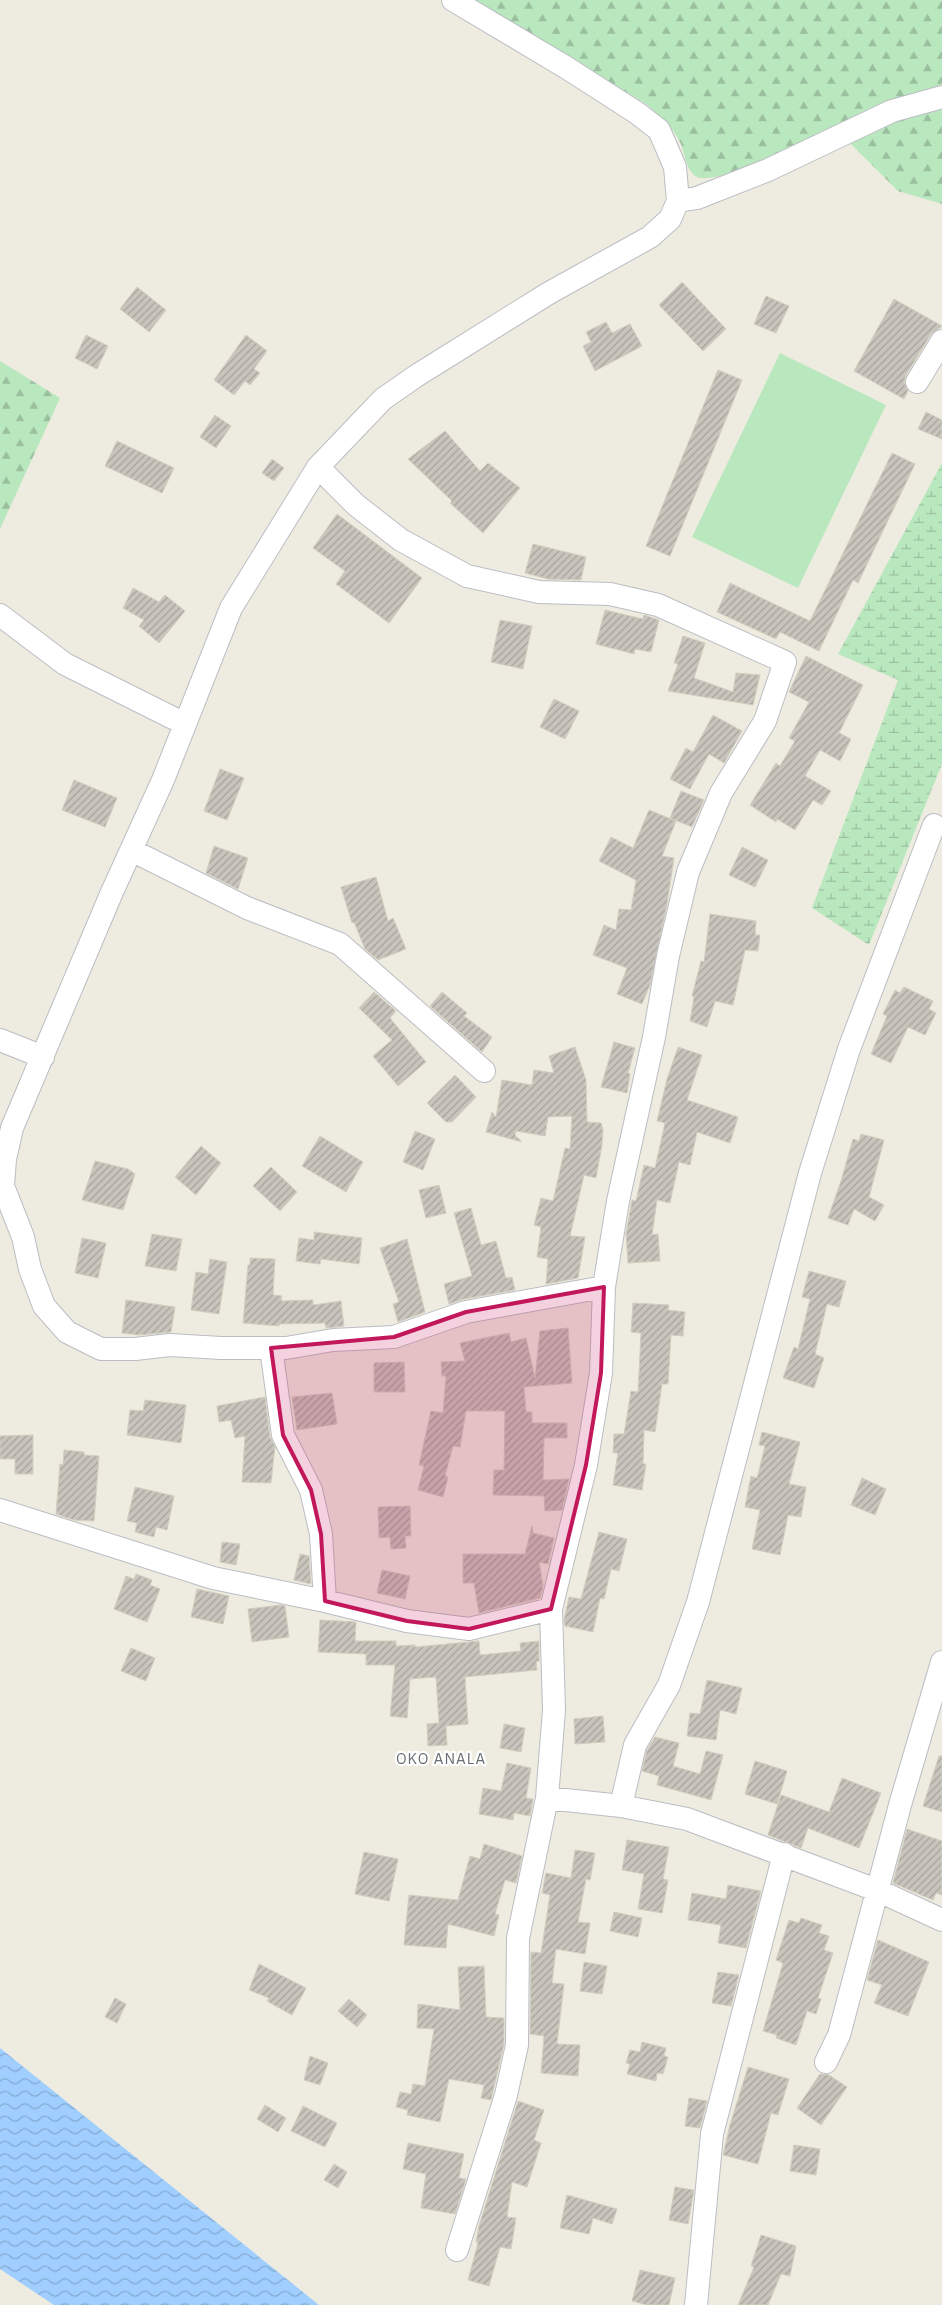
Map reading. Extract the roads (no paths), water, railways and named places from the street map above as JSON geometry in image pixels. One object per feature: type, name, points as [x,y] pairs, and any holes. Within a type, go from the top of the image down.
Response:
[{"type":"street","points":[[453,0],[567,68],[637,113],[659,130],[675,167],[678,201],[670,219],[650,237],[549,293],[383,399],[318,467],[231,608],[163,780],[12,1128],[5,1159],[3,1186],[23,1237],[30,1269],[44,1306],[67,1332],[101,1349],[135,1349],[170,1345],[221,1348],[286,1348],[333,1340],[394,1336],[466,1312],[604,1287]]},
{"type":"street","points":[[678,201],[697,198],[768,170],[892,111],[942,97]]},
{"type":"street","points":[[917,382],[942,341]]},
{"type":"street","points":[[318,467],[356,505],[401,540],[467,576],[539,592],[610,594],[658,605],[785,662],[765,721],[721,793],[688,872],[618,1201],[604,1287],[600,1382],[586,1465],[551,1609],[554,1710],[547,1798],[518,1938],[517,2044],[506,2095],[457,2250]]},
{"type":"street","points":[[0,615],[65,664],[185,724]]},
{"type":"street","points":[[622,1806],[635,1745],[669,1685],[698,1602],[810,1173],[843,1068],[934,825]]},
{"type":"street","points":[[131,850],[247,908],[340,944],[484,1071]]},
{"type":"street","points":[[0,1040],[43,1056]]},
{"type":"street","points":[[271,1348],[283,1435],[311,1490],[322,1534],[325,1601]]},
{"type":"street","points":[[0,1510],[214,1578],[325,1601],[407,1621],[468,1629],[551,1609]]},
{"type":"street","points":[[826,2062],[839,2035],[879,1891],[900,1805],[942,1662]]},
{"type":"street","points":[[547,1798],[622,1806],[687,1819],[879,1891],[942,1920]]},
{"type":"street","points":[[696,2305],[712,2134],[784,1854]]},
{"type":"water","points":[[0,2048],[319,2305],[54,2305],[0,2269]]},
{"type":"district","name":"OKO ANALA","points":[[441,1759]]}]
